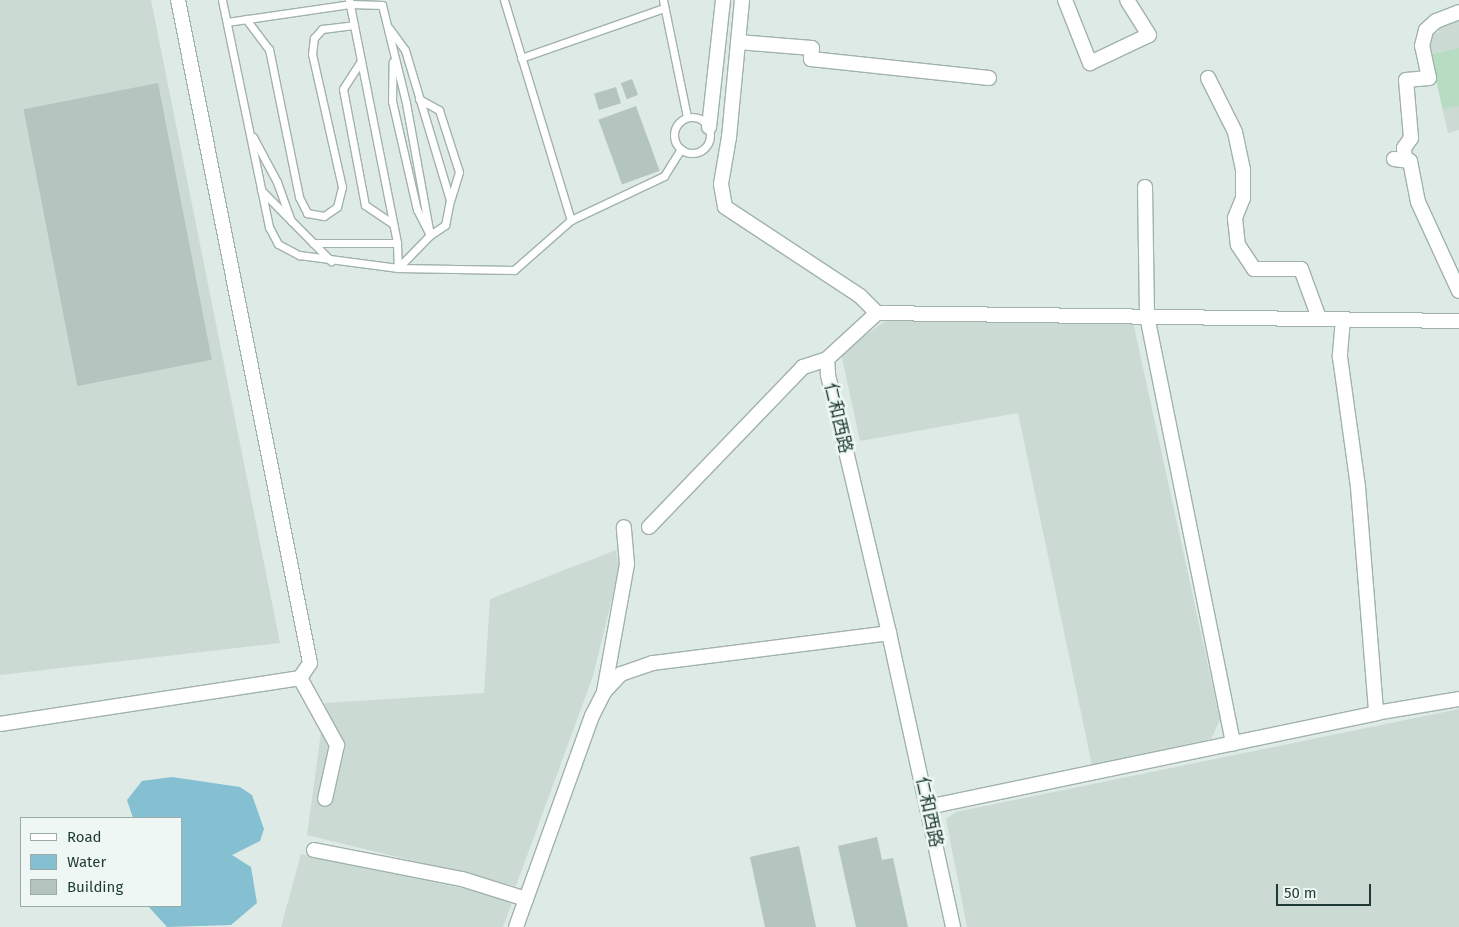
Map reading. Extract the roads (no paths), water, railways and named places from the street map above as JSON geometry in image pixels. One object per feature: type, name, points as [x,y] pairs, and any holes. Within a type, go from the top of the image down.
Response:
[{"type":"street","points":[[0,724],[300,678],[310,663],[178,0]]},
{"type":"street","points":[[709,127],[723,0]]},
{"type":"street","points":[[742,0],[721,184],[725,207],[860,296],[877,312],[1459,321]]},
{"type":"street","points":[[1065,0],[1090,62],[1149,35],[1127,0]]},
{"type":"street","points":[[1459,12],[1436,21],[1426,30],[1422,46],[1429,78],[1406,80],[1411,138],[1404,148],[1400,159],[1410,161],[1418,202],[1459,291]]},
{"type":"street","points":[[738,42],[812,48],[811,59],[989,78]]},
{"type":"street","points":[[1208,78],[1235,132],[1243,170],[1243,198],[1235,218],[1238,245],[1254,269],[1301,269],[1319,318]]},
{"type":"street","points":[[1145,187],[1147,316],[1233,743]]},
{"type":"street","name":"仁和西路","points":[[877,312],[827,359],[828,376],[889,633],[953,927]]},
{"type":"street","points":[[1343,319],[1340,357],[1358,487],[1376,713]]},
{"type":"street","points":[[649,528],[803,367],[827,359]]},
{"type":"street","points":[[516,927],[592,716],[604,692],[627,564],[624,527]]},
{"type":"street","points":[[604,692],[621,674],[653,663],[889,633]]},
{"type":"street","points":[[300,678],[337,745],[324,799]]},
{"type":"street","points":[[928,806],[1376,713],[1459,699]]},
{"type":"street","points":[[314,850],[462,880],[526,899]]},
{"type":"lane","points":[[222,0],[269,227],[278,244],[300,256],[398,268],[514,270],[571,220],[664,176],[681,149]]},
{"type":"lane","points":[[504,0],[571,220]]},
{"type":"lane","points":[[227,22],[349,2],[382,5],[430,235]]},
{"type":"lane","points":[[349,2],[397,243],[398,268]]},
{"type":"lane","points":[[522,58],[663,4],[686,117]]},
{"type":"lane","points":[[246,19],[269,49],[299,197],[307,213],[324,216],[337,207],[342,187],[312,54],[314,38],[322,29],[354,25]]},
{"type":"lane","points":[[387,26],[405,50],[450,200]]},
{"type":"lane","points":[[393,51],[392,101],[417,210],[430,235]]},
{"type":"lane","points":[[361,61],[343,89],[365,205],[393,224]]},
{"type":"lane","points":[[398,268],[430,235],[445,225],[450,200],[460,172],[439,110],[419,99]]},
{"type":"lane","points":[[686,117],[697,117],[709,127],[710,139],[704,149],[693,153],[681,149],[675,140],[675,129],[686,117]]},
{"type":"lane","points":[[249,130],[277,182],[291,221]]},
{"type":"lane","points":[[261,190],[331,261]]},
{"type":"lane","points":[[313,243],[397,243]]},
{"type":"water","points":[[172,777],[240,787],[252,795],[264,829],[260,841],[232,855],[251,867],[257,903],[231,925],[167,927],[149,907],[182,907],[182,817],[133,817],[127,800],[142,781]]}]
